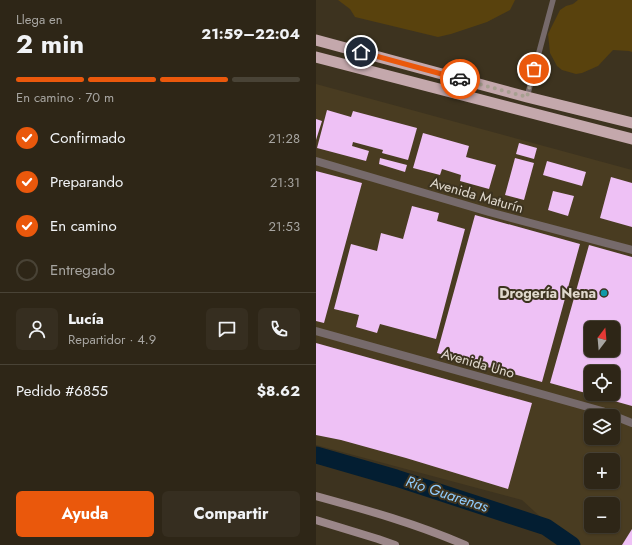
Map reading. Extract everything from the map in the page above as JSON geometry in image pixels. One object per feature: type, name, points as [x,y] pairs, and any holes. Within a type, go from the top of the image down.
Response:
[{"type":"highway","points":[[316,40],[527,97],[632,123]]},
{"type":"highway","points":[[316,56],[632,139]]},
{"type":"main road","points":[[316,496],[378,513],[439,534],[465,545]]},
{"type":"main road","points":[[316,520],[395,545]]},
{"type":"street","name":"Avenida Maturín","points":[[316,161],[489,212],[632,250]]},
{"type":"street","name":"Avenida Uno","points":[[316,331],[602,411],[632,423]]},
{"type":"lane","points":[[527,97],[553,0]]},
{"type":"shaded area","points":[[338,0],[515,0],[510,10],[487,22],[438,37],[355,17],[350,9]]},
{"type":"shaded area","points":[[578,0],[632,0],[632,52],[613,50],[598,66],[582,73],[576,74],[562,70],[557,66],[550,53],[548,34],[560,10]]},
{"type":"shaded area","points":[[316,84],[632,170],[632,545],[571,545],[522,500],[316,445]]},
{"type":"building","points":[[327,110],[351,117],[353,111],[417,128],[408,160],[382,153],[383,150],[353,142],[352,146],[369,151],[366,161],[317,148]]},
{"type":"building","points":[[316,119],[322,121],[316,140]]},
{"type":"building","points":[[423,133],[469,146],[466,157],[496,165],[489,189],[460,181],[461,175],[442,169],[440,175],[413,168]]},
{"type":"building","points":[[519,143],[537,148],[534,159],[516,154]]},
{"type":"building","points":[[380,158],[407,165],[405,172],[379,164]]},
{"type":"building","points":[[515,158],[534,163],[524,200],[505,195]]},
{"type":"building","points":[[547,161],[586,172],[582,186],[543,175]]},
{"type":"building","points":[[316,171],[362,183],[324,323],[316,321]]},
{"type":"building","points":[[611,177],[632,183],[632,227],[600,218]]},
{"type":"building","points":[[553,191],[574,196],[568,216],[548,210]]},
{"type":"building","points":[[412,206],[439,213],[437,221],[465,229],[436,339],[380,324],[377,333],[356,327],[359,315],[334,309],[351,244],[377,251],[381,233],[403,239]]},
{"type":"building","points":[[475,215],[580,244],[542,382],[437,353]]},
{"type":"building","name":"Drogería Nena","points":[[589,245],[632,257],[632,406],[614,401],[620,401],[620,365],[584,365],[584,393],[550,383]]},
{"type":"building","points":[[316,343],[532,403],[508,489],[406,458],[341,440],[316,435]]},
{"type":"building","points":[[632,529],[632,545],[622,545]]},
{"type":"waterway","name":"Río Guarenas","points":[[316,455],[396,478],[546,527],[572,545]]},
{"type":"way so far","points":[[460,79],[527,97],[534,69]]},
{"type":"place","name":"Drogería Nena","points":[[604,293]]},
{"type":"route","points":[[361,52],[460,79]]}]
